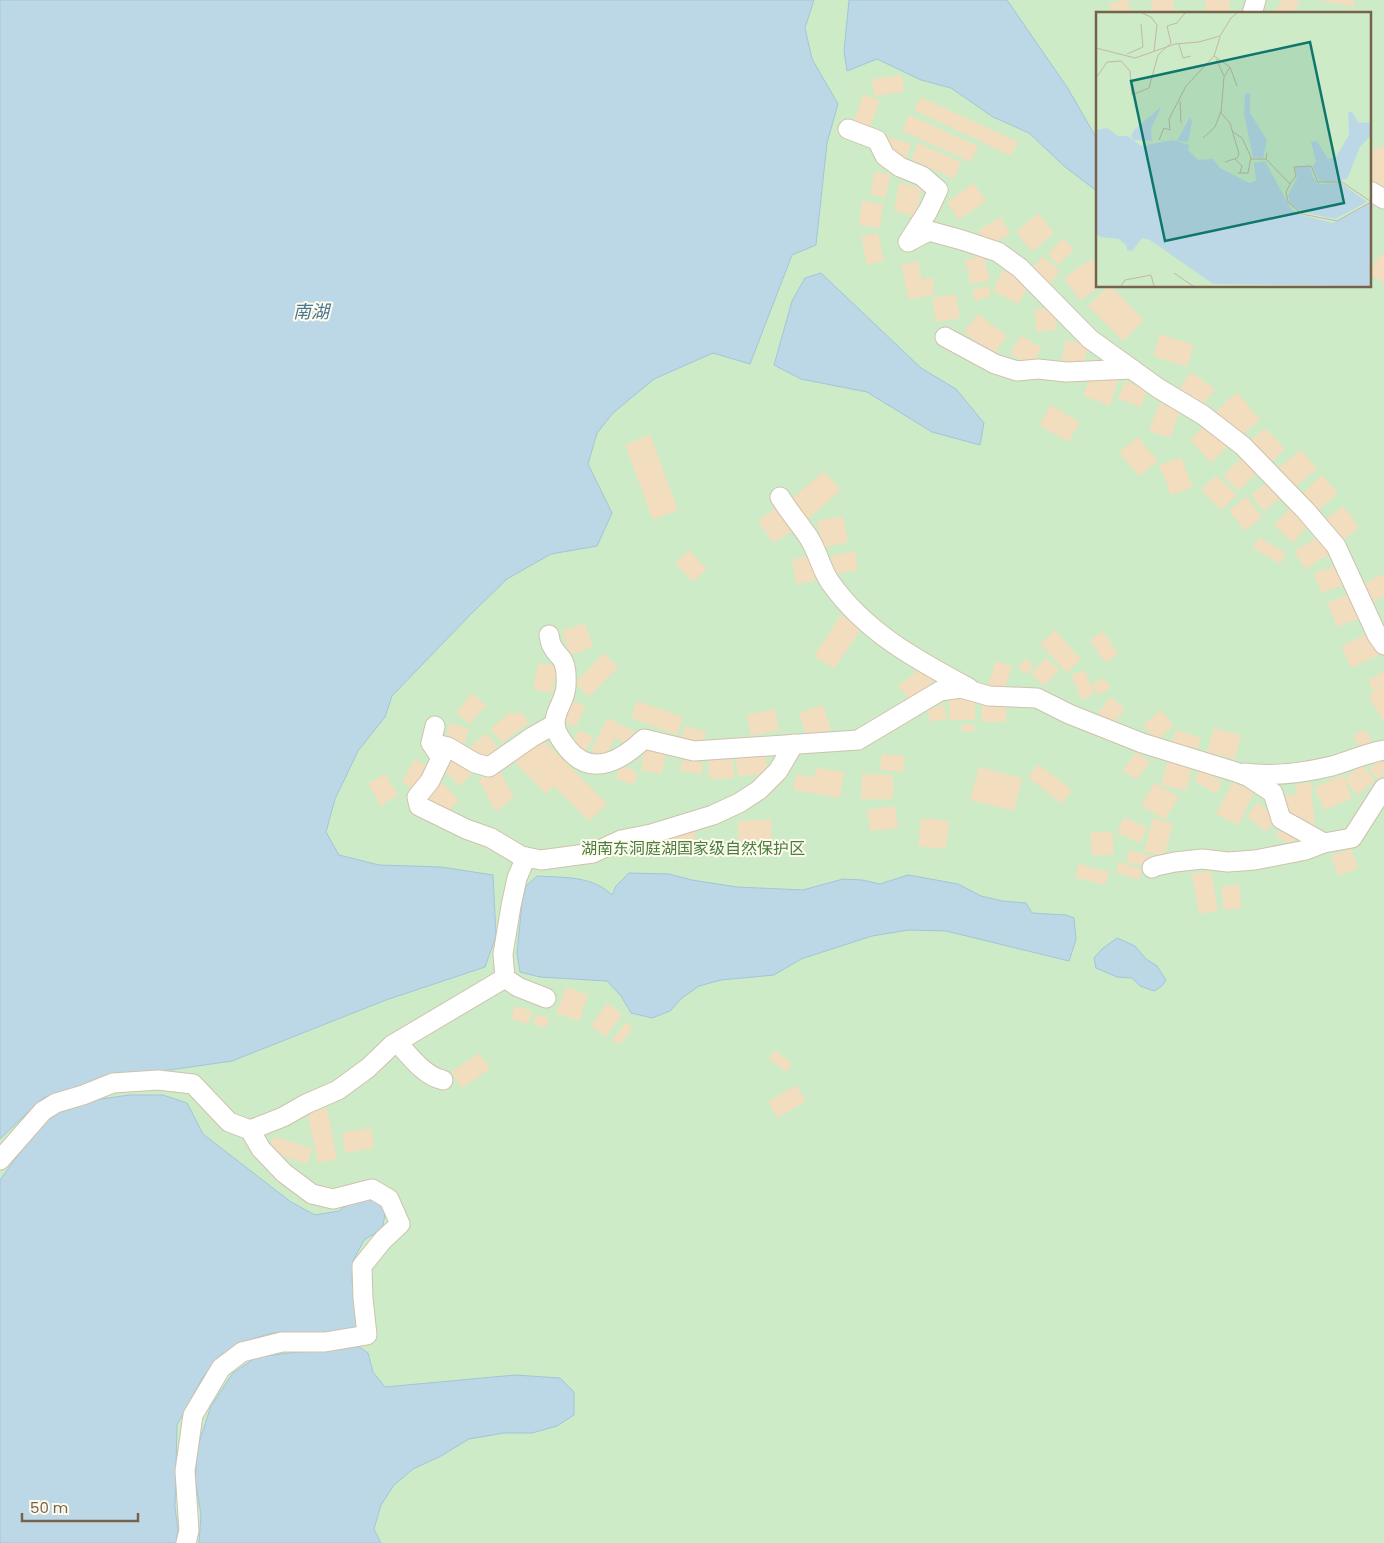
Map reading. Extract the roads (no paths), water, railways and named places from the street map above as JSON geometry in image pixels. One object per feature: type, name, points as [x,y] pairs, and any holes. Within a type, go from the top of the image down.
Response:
[{"type":"street","points":[[848,129],[876,140],[885,156],[900,168],[922,176],[938,190],[928,211],[908,242],[929,232],[962,240],[998,252],[1020,268],[1090,339],[1158,388],[1203,415],[1243,446],[1336,546],[1384,645]]},
{"type":"street","points":[[1372,192],[1384,199]]},
{"type":"street","points":[[945,337],[995,364],[1017,371],[1038,369],[1066,372],[1132,369]]},
{"type":"street","points":[[780,497],[790,514],[809,538],[830,582],[857,614],[879,634],[911,656],[976,693]]},
{"type":"street","points":[[549,635],[552,647],[563,658],[566,673],[566,693],[558,708],[555,724],[559,737],[570,751],[583,762],[594,764],[612,761],[633,749],[644,739],[694,751],[858,740],[940,691],[961,688],[988,696],[1037,698],[1069,714],[1142,743],[1236,772],[1273,793],[1281,819],[1324,842]]},
{"type":"street","points":[[555,724],[532,737],[489,767],[475,763],[448,747],[433,734],[441,758],[430,781],[417,797],[419,806],[466,830],[491,838],[521,856],[541,860],[593,853],[621,840],[651,834],[712,815],[739,803],[759,790],[778,771],[794,744]]},
{"type":"street","points":[[1236,772],[1264,776],[1302,772],[1333,766],[1372,752],[1384,750]]},
{"type":"street","points":[[1152,868],[1175,862],[1202,859],[1228,862],[1255,860],[1306,850],[1324,842],[1352,838],[1384,788]]},
{"type":"street","points":[[505,978],[503,954],[511,906],[517,878],[526,857]]},
{"type":"street","points":[[505,978],[518,987],[546,998]]},
{"type":"street","points":[[250,1130],[338,1090],[368,1068],[397,1042],[505,978]]},
{"type":"street","points":[[397,1042],[416,1064],[436,1078],[443,1080]]},
{"type":"street","points":[[0,1160],[43,1112],[56,1103],[83,1096],[113,1083],[158,1080],[193,1084],[229,1122],[250,1130],[266,1156],[284,1173],[312,1194],[333,1199],[372,1189],[389,1199],[400,1224],[383,1240],[362,1266],[367,1335],[325,1342],[282,1342],[242,1352],[221,1368],[194,1415],[185,1470],[189,1530],[186,1543]]},
{"type":"water","name":"南湖","points":[[0,0],[814,0],[805,28],[812,59],[838,104],[827,143],[816,245],[792,255],[750,364],[713,353],[654,379],[613,413],[597,433],[588,464],[612,513],[597,546],[551,554],[507,579],[392,696],[385,717],[358,751],[335,799],[326,832],[339,855],[379,865],[441,867],[493,875],[496,936],[485,967],[386,1000],[232,1061],[107,1079],[43,1098],[0,1139]]},
{"type":"water","points":[[849,0],[1007,0],[1067,87],[1096,137],[1096,190],[1064,166],[1029,133],[993,117],[951,88],[921,80],[877,59],[847,71],[844,51]]},
{"type":"water","points":[[821,273],[921,368],[956,389],[984,423],[980,445],[932,432],[867,392],[801,379],[774,365],[792,301],[805,278]]},
{"type":"water","points":[[629,873],[669,874],[692,880],[737,887],[803,890],[843,879],[862,880],[880,884],[908,875],[958,884],[981,896],[1002,901],[1026,903],[1032,913],[1066,915],[1074,918],[1076,940],[1069,961],[946,931],[909,930],[872,936],[801,959],[774,975],[721,980],[699,986],[682,998],[670,1011],[652,1018],[631,1013],[621,996],[607,981],[540,977],[520,972],[517,953],[522,903],[526,886],[537,876],[586,881],[595,884],[612,895],[616,886]]},
{"type":"water","points":[[1117,938],[1135,946],[1146,959],[1157,966],[1166,980],[1162,986],[1154,991],[1140,986],[1132,978],[1117,977],[1096,968],[1094,958],[1102,949]]},
{"type":"water","points":[[129,1095],[163,1095],[187,1103],[203,1134],[291,1202],[315,1215],[339,1211],[357,1197],[376,1201],[386,1210],[382,1229],[364,1240],[353,1261],[352,1281],[361,1319],[355,1330],[329,1335],[272,1333],[249,1340],[222,1354],[203,1377],[177,1425],[175,1507],[178,1530],[176,1543],[0,1543],[0,1180],[52,1114],[95,1100]]},
{"type":"water","points":[[358,1346],[368,1353],[373,1372],[385,1387],[515,1375],[560,1378],[574,1392],[574,1415],[557,1426],[532,1433],[504,1433],[469,1439],[441,1456],[413,1469],[394,1485],[381,1505],[374,1529],[381,1543],[199,1543],[201,1515],[195,1479],[198,1446],[211,1406],[233,1373],[257,1357],[336,1350]]},
{"type":"park label","name":"湖南东洞庭湖国家级自然保护区","points":[[693,848]]}]
